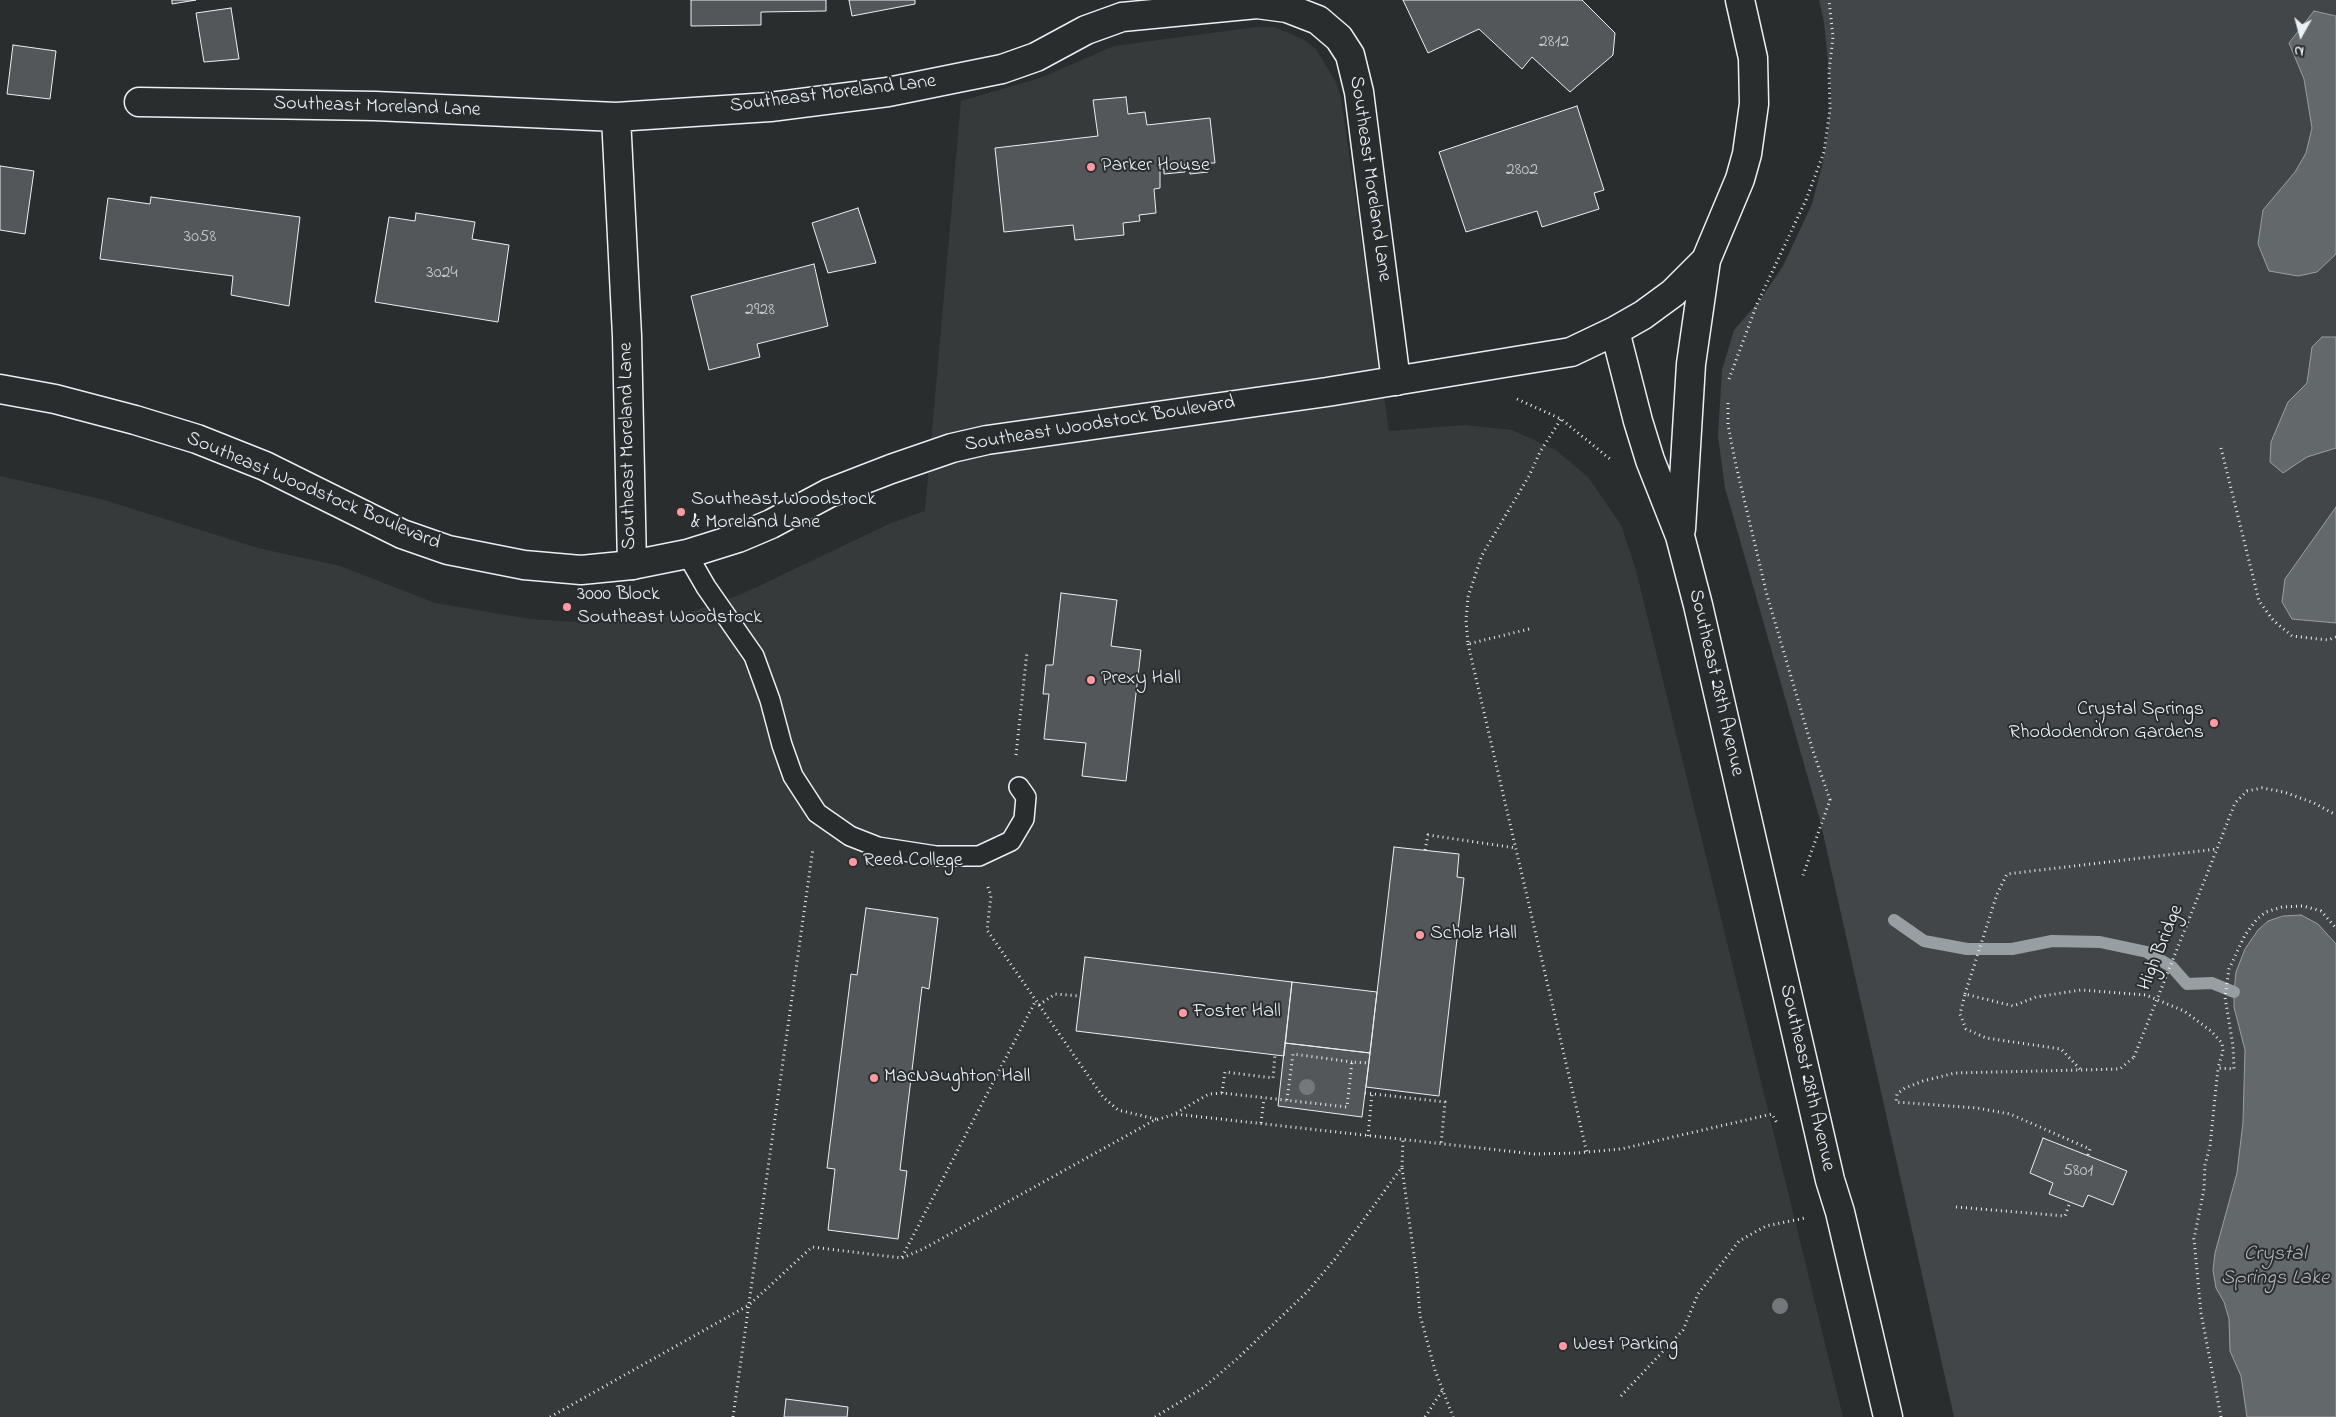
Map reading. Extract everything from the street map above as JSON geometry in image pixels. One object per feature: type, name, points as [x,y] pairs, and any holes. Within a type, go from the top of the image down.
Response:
[{"type":"street","points":[[1680,536],[1691,364],[1706,260],[1740,179],[1747,154],[1753,112],[1753,58],[1740,0]]},
{"type":"street","name":"Southeast Moreland Lane","points":[[139,102],[375,106],[616,117],[770,107],[888,92],[1002,68],[1036,57],[1086,30],[1122,17],[1257,4],[1287,8],[1318,20],[1339,38],[1350,56],[1359,92],[1396,381]]},
{"type":"street","name":"Southeast Moreland Lane","points":[[616,117],[627,336],[632,565]]},
{"type":"street","points":[[1615,331],[1643,315],[1673,293],[1706,260]]},
{"type":"street","name":"Southeast Woodstock Boulevard","points":[[0,389],[64,401],[197,439],[265,466],[402,534],[448,550],[524,565],[582,570],[632,565],[687,554],[738,538],[771,524],[829,493],[952,448],[987,440],[1396,381],[1571,352],[1615,331]]},
{"type":"street","name":"Southeast 28th Avenue","points":[[1615,331],[1650,460],[1680,536],[1698,605],[1830,1180],[1840,1212],[1888,1417]]},
{"type":"lane","points":[[687,554],[706,587],[754,656],[770,700],[782,745],[793,776],[818,813],[850,836],[878,847],[936,856],[979,856],[1011,842],[1024,819],[1026,798],[1019,787]]},
{"type":"path","points":[[1728,384],[1757,304],[1806,200],[1824,152],[1830,109],[1829,71],[1832,37],[1829,0]]},
{"type":"path","points":[[1511,397],[1561,418],[1613,462]]},
{"type":"path","points":[[1728,400],[1728,426],[1767,595],[1810,742],[1830,800],[1802,878]]},
{"type":"path","points":[[1561,418],[1482,555],[1468,597],[1466,620],[1468,644],[1587,1153]]},
{"type":"path","points":[[2221,448],[2259,601],[2273,620],[2292,636],[2328,640],[2336,637]]},
{"type":"path","points":[[1468,644],[1529,629]]},
{"type":"path","points":[[1019,787],[1014,770],[1027,652]]},
{"type":"path","name":"High Bridge","points":[[2080,1069],[2120,1068],[2134,1057],[2235,803],[2247,791],[2262,788],[2284,792],[2314,803],[2336,815]]},
{"type":"path","points":[[733,1417],[818,813]]},
{"type":"path","points":[[1425,850],[1428,835],[1516,848]]},
{"type":"path","points":[[2080,1069],[2061,1049],[1986,1038],[1966,1029],[1960,1014],[1997,894],[2007,874],[2217,849]]},
{"type":"path","points":[[979,856],[991,896],[988,930],[1109,1104],[1118,1110],[1157,1119]]},
{"type":"path","points":[[2218,1068],[2234,1069],[2234,1046],[2225,997],[2229,969],[2245,935],[2257,919],[2266,912],[2282,907],[2303,906],[2321,911],[2336,928]]},
{"type":"path","points":[[1965,994],[2013,1006],[2036,997],[2081,990],[2146,995],[2184,1011],[2211,1031],[2222,1043],[2223,1051],[2218,1068],[2210,1146],[2205,1165],[2204,1189],[2194,1239],[2198,1290],[2221,1417]]},
{"type":"path","points":[[1039,1005],[1055,994],[1080,996]]},
{"type":"path","points":[[902,1258],[1036,1000]]},
{"type":"path","points":[[1287,1100],[1292,1054],[1369,1063]]},
{"type":"path","points":[[1222,1093],[1225,1072],[1273,1078],[1275,1055]]},
{"type":"path","points":[[550,1417],[749,1305],[812,1247],[902,1258],[923,1250],[1157,1119],[1175,1114],[1209,1094],[1222,1093],[1346,1107],[1352,1062]]},
{"type":"path","points":[[2080,1069],[1955,1073],[1905,1088],[1897,1094],[1896,1102],[1978,1108],[2010,1114],[2090,1149],[2088,1156]]},
{"type":"path","points":[[1365,1092],[1445,1102],[1441,1145]]},
{"type":"path","points":[[1368,1136],[1372,1094]]},
{"type":"path","points":[[1261,1124],[1264,1098]]},
{"type":"path","points":[[1175,1114],[1534,1154],[1587,1153],[1648,1144],[1772,1114],[1780,1128]]},
{"type":"path","points":[[1403,1140],[1402,1167],[1417,1276],[1420,1315],[1435,1370],[1453,1417]]},
{"type":"path","points":[[1156,1417],[1203,1388],[1238,1358],[1307,1292],[1335,1259],[1402,1167]]},
{"type":"path","points":[[1956,1207],[2065,1216],[2070,1202]]},
{"type":"path","points":[[1802,1209],[1805,1218]]},
{"type":"path","points":[[1621,1396],[1683,1330],[1698,1294],[1739,1241],[1766,1226],[1840,1212]]},
{"type":"path","points":[[1426,1417],[1443,1391]]},
{"type":"shaded area","points":[[1819,0],[2336,0],[2336,1417],[1954,1417],[1820,820],[1725,488],[1718,436],[1722,370],[1734,330],[1760,300],[1783,266],[1812,204],[1822,166],[1828,132],[1831,92],[1824,22]]},
{"type":"shaded area","name":"Reed College","points":[[1256,27],[1274,27],[1303,39],[1316,49],[1336,82],[1341,98],[1389,431],[1464,425],[1512,430],[1556,450],[1588,477],[1621,525],[1636,570],[1843,1417],[0,1417],[0,476],[101,499],[258,548],[340,566],[435,603],[530,619],[593,623],[655,618],[697,610],[742,594],[891,523],[925,511],[961,101],[1040,78],[1114,46]]},
{"type":"water","points":[[2314,11],[2336,16],[2336,254],[2317,272],[2298,276],[2269,271],[2258,244],[2263,210],[2295,172],[2306,153],[2312,128],[2304,79],[2289,43]]},
{"type":"water","points":[[2322,337],[2336,337],[2336,448],[2307,457],[2283,473],[2270,462],[2271,442],[2288,402],[2307,383],[2312,347]]},
{"type":"water","points":[[2336,507],[2336,623],[2292,619],[2282,602],[2285,579]]},
{"type":"water","name":"Crystal Springs Lake","points":[[2301,915],[2318,924],[2336,944],[2336,1417],[2247,1417],[2241,1376],[2230,1351],[2229,1319],[2224,1302],[2216,1288],[2213,1270],[2215,1253],[2237,1173],[2243,1122],[2245,1050],[2234,1007],[2236,972],[2245,949],[2258,930],[2268,921],[2283,916]]},
{"type":"building","points":[[172,0],[196,0],[172,4]]},
{"type":"building","points":[[691,0],[826,0],[826,11],[761,12],[761,25],[691,26]]},
{"type":"building","points":[[849,0],[915,0],[915,4],[852,16]]},
{"type":"building","points":[[1403,0],[1582,0],[1615,33],[1613,55],[1570,92],[1532,57],[1522,69],[1479,29],[1428,53]]},
{"type":"building","points":[[231,8],[239,59],[204,62],[196,13]]},
{"type":"building","points":[[13,45],[56,51],[50,99],[7,94]]},
{"type":"building","name":"Parker House","points":[[1126,97],[1128,114],[1145,112],[1147,125],[1210,118],[1215,163],[1207,163],[1208,172],[1190,174],[1189,164],[1184,165],[1185,172],[1164,174],[1164,169],[1160,170],[1160,188],[1154,189],[1156,213],[1139,215],[1140,221],[1123,223],[1124,235],[1075,240],[1073,225],[1004,232],[995,148],[1098,136],[1093,100]]},
{"type":"building","points":[[1577,106],[1604,190],[1594,193],[1599,209],[1542,227],[1537,211],[1466,232],[1439,152]]},
{"type":"building","points":[[0,166],[34,171],[25,234],[0,230]]},
{"type":"building","points":[[151,197],[300,217],[289,306],[231,295],[233,276],[100,259],[108,198],[150,204]]},
{"type":"building","points":[[858,208],[876,263],[828,273],[812,223]]},
{"type":"building","points":[[416,213],[475,222],[472,239],[509,245],[498,322],[375,302],[389,217],[415,221]]},
{"type":"building","points":[[814,264],[828,326],[757,344],[760,357],[709,370],[691,296]]},
{"type":"building","name":"Prexy Hall","points":[[1061,593],[1117,600],[1111,646],[1141,650],[1126,781],[1082,776],[1086,743],[1044,739],[1049,694],[1043,694],[1046,665],[1053,665]]},
{"type":"building","name":"Scholz Hall","points":[[1394,847],[1459,854],[1457,877],[1464,878],[1439,1096],[1366,1087]]},
{"type":"building","name":"MacNaughton Hall","points":[[866,908],[938,918],[929,989],[922,987],[900,1170],[907,1171],[898,1239],[828,1230],[835,1169],[827,1168],[851,974],[857,975]]},
{"type":"building","name":"Foster Hall","points":[[1085,957],[1292,982],[1284,1056],[1076,1031]]},
{"type":"building","points":[[1292,982],[1377,992],[1370,1053],[1285,1043]]},
{"type":"building","points":[[1285,1043],[1370,1053],[1362,1117],[1278,1106]]},
{"type":"building","points":[[2043,1138],[2127,1171],[2113,1205],[2088,1195],[2083,1207],[2049,1194],[2053,1183],[2030,1173]]},
{"type":"building","points":[[786,1399],[848,1407],[847,1417],[784,1417]]},
{"type":"waterway","points":[[1894,920],[1924,941],[1967,949],[2012,949],[2052,941],[2100,942],[2147,952],[2172,967],[2187,984],[2212,983],[2234,992]]},
{"type":"place","name":"Parker House","points":[[1091,167]]},
{"type":"place","name":"Southeast Woodstock & Moreland Lane","points":[[681,512]]},
{"type":"place","name":"3000 Block Southeast Woodstock","points":[[567,607]]},
{"type":"place","name":"Prexy Hall","points":[[1091,680]]},
{"type":"place","name":"Crystal Springs Rhododendron Gardens","points":[[2214,723]]},
{"type":"place","name":"Reed College","points":[[853,862]]},
{"type":"place","name":"Scholz Hall","points":[[1420,935]]},
{"type":"place","name":"Foster Hall","points":[[1183,1013]]},
{"type":"place","name":"MacNaughton Hall","points":[[874,1078]]},
{"type":"place","name":"West Parking","points":[[1563,1346]]}]
